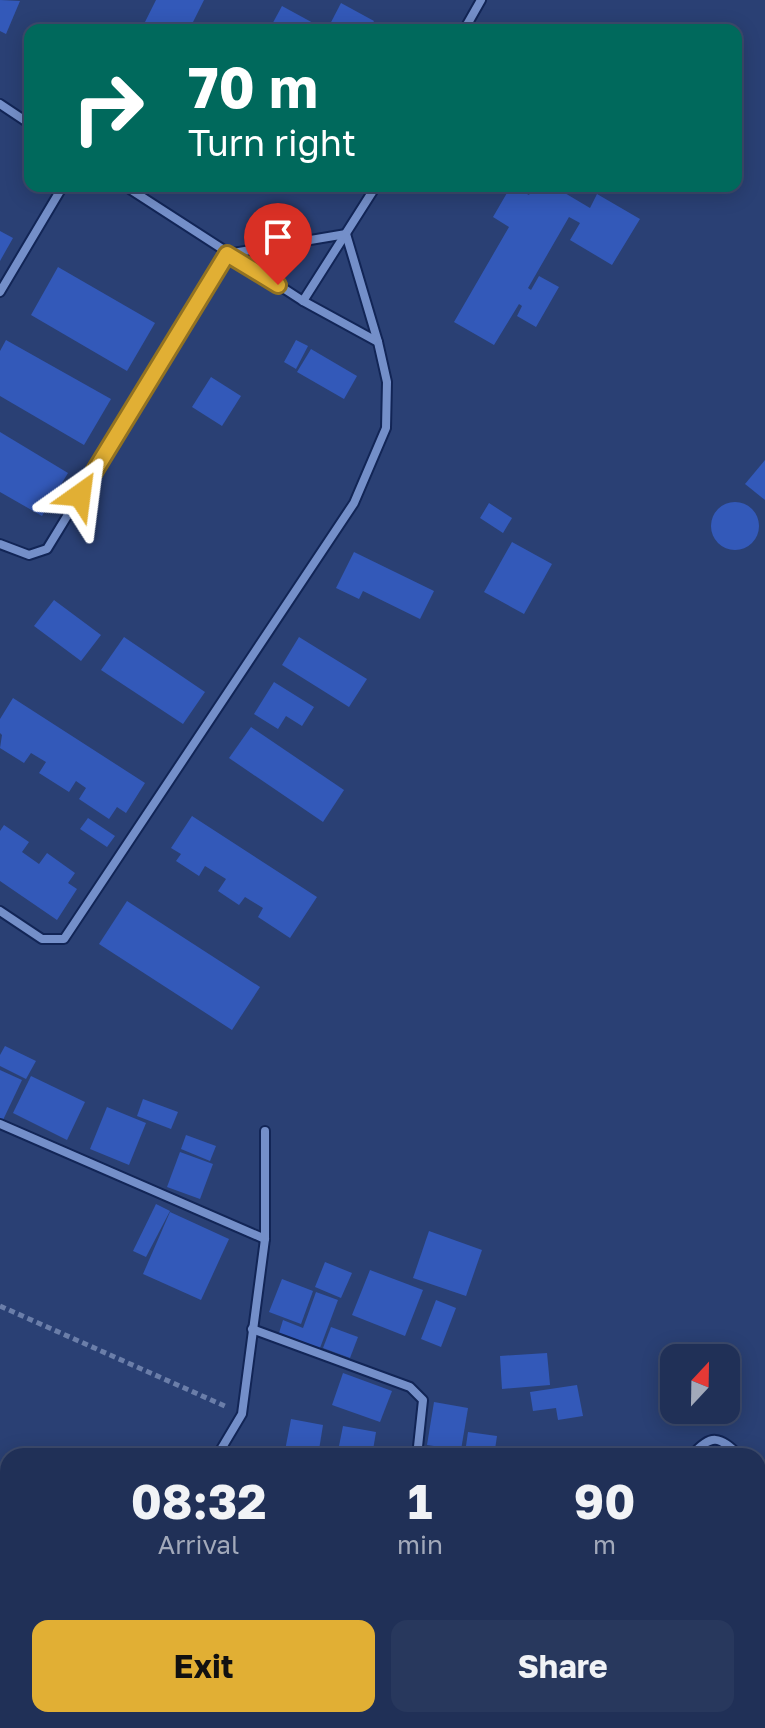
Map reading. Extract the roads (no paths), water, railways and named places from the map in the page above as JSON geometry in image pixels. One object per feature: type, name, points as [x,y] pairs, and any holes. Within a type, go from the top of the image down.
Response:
[{"type":"street","points":[[467,24],[481,0]]},
{"type":"street","points":[[0,104],[24,120]]},
{"type":"street","points":[[0,292],[59,192]]},
{"type":"street","points":[[134,192],[303,301],[378,342]]},
{"type":"street","points":[[303,301],[372,192]]},
{"type":"street","points":[[0,544],[29,555],[47,549],[227,254],[346,234]]},
{"type":"street","points":[[0,911],[42,939],[64,939],[354,503],[386,428],[387,382],[346,234]]},
{"type":"street","points":[[0,1124],[265,1239]]},
{"type":"street","points":[[222,1448],[242,1414],[265,1239],[265,1131]]},
{"type":"street","points":[[252,1329],[410,1387],[423,1400],[418,1448]]},
{"type":"street","points":[[699,1448],[711,1440],[723,1440],[732,1448]]}]
